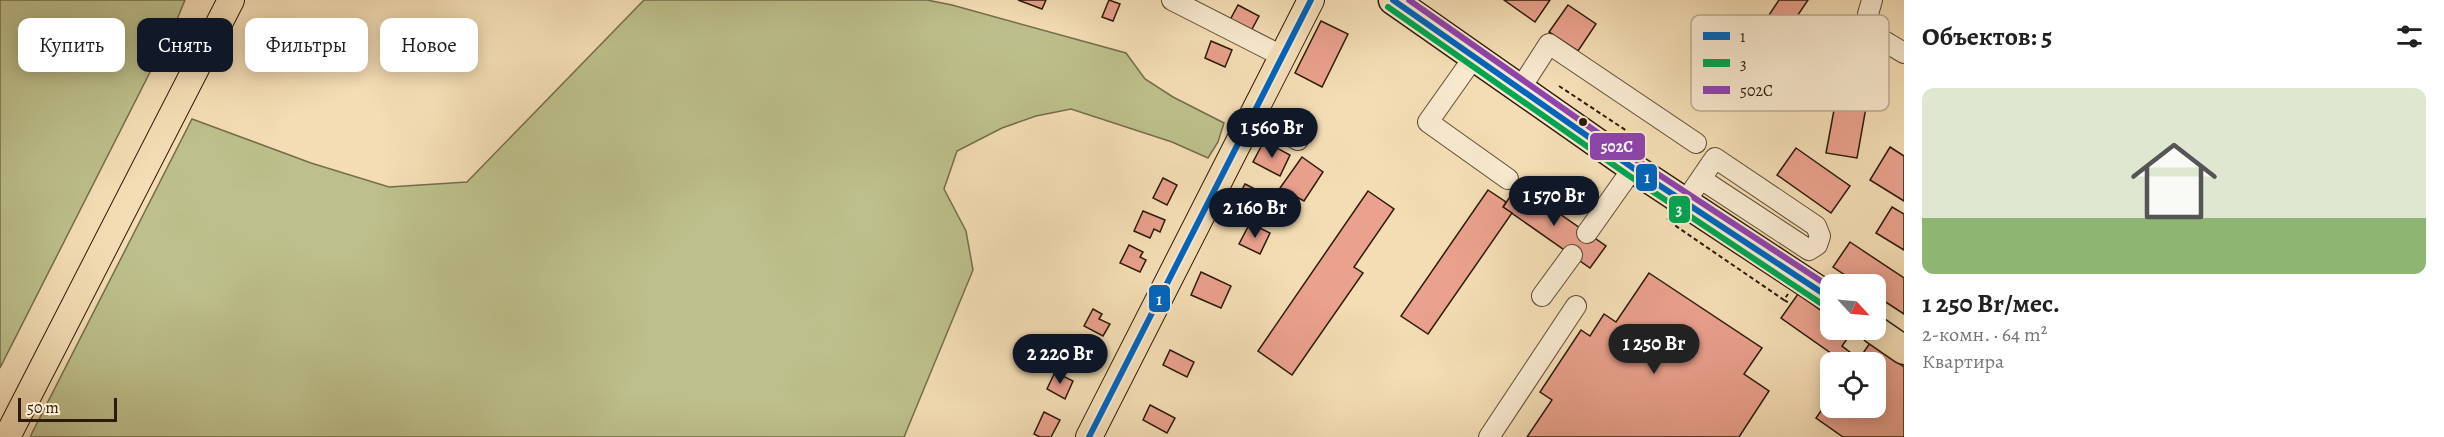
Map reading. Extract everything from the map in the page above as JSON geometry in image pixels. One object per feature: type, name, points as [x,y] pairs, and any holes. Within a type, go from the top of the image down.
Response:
[{"type":"highway","points":[[1393,0],[1633,168],[1679,208],[1820,292]]},
{"type":"highway","points":[[1886,338],[1904,350]]},
{"type":"main road","points":[[7,437],[231,0]]},
{"type":"main road","points":[[1089,437],[1311,0]]},
{"type":"street","points":[[1173,0],[1282,57]]},
{"type":"street","points":[[1868,15],[1872,0]]},
{"type":"street","points":[[1520,89],[1549,44],[1696,143]]},
{"type":"street","points":[[1889,44],[1904,53]]},
{"type":"street","points":[[1474,57],[1428,122],[1508,179]]},
{"type":"street","points":[[1252,115],[1298,140]]},
{"type":"street","points":[[1679,208],[1715,158],[1816,226],[1820,236],[1817,245],[1809,250],[1701,179]]},
{"type":"street","points":[[1587,233],[1633,168]]},
{"type":"street","points":[[1542,296],[1572,255]]},
{"type":"street","points":[[1489,437],[1576,306]]},
{"type":"path","points":[[1679,208],[1667,220],[1791,304]]},
{"type":"path","points":[[1784,300],[1790,292]]},
{"type":"green space","points":[[0,0],[185,0],[177,18],[137,18],[137,72],[150,72],[0,368]]},
{"type":"green space","points":[[644,0],[927,0],[952,5],[1126,53],[1145,79],[1173,97],[1224,123],[1218,142],[1208,158],[1172,142],[1071,109],[1036,116],[1002,128],[957,151],[944,189],[966,231],[973,270],[904,437],[30,437],[192,119],[311,163],[389,187],[467,182]]},
{"type":"building","points":[[1018,0],[1046,0],[1042,9]]},
{"type":"building","points":[[1109,0],[1120,4],[1113,21],[1102,17]]},
{"type":"building","points":[[1504,0],[1550,0],[1535,22]]},
{"type":"building","points":[[1779,0],[1808,0],[1798,15],[1769,15]]},
{"type":"building","points":[[1238,5],[1259,16],[1251,31],[1230,20]]},
{"type":"building","points":[[1568,5],[1596,24],[1578,51],[1549,32]]},
{"type":"building","points":[[1321,21],[1348,34],[1322,87],[1295,73]]},
{"type":"building","points":[[1211,41],[1232,50],[1225,67],[1205,58]]},
{"type":"building","points":[[1834,111],[1865,111],[1857,158],[1826,153]]},
{"type":"building","points":[[1264,141],[1290,155],[1280,176],[1253,162]]},
{"type":"building","points":[[1890,147],[1904,156],[1904,201],[1870,180]]},
{"type":"building","points":[[1796,148],[1850,186],[1831,213],[1777,175]]},
{"type":"building","points":[[1302,157],[1323,172],[1304,201],[1280,188]]},
{"type":"building","points":[[1163,178],[1177,185],[1167,205],[1153,198]]},
{"type":"building","points":[[1245,184],[1263,193],[1255,210],[1236,201]]},
{"type":"building","points":[[1518,185],[1606,246],[1590,268],[1503,207]]},
{"type":"building","points":[[1488,190],[1506,202],[1503,207],[1512,213],[1428,334],[1401,316]]},
{"type":"building","points":[[1368,191],[1394,209],[1354,267],[1363,273],[1292,375],[1258,351]]},
{"type":"building","points":[[1892,207],[1904,214],[1904,250],[1876,233]]},
{"type":"building","points":[[1143,211],[1165,220],[1160,232],[1154,229],[1150,238],[1134,231]]},
{"type":"building","points":[[1250,223],[1270,233],[1260,254],[1239,244]]},
{"type":"building","points":[[1850,242],[1904,278],[1904,314],[1886,302],[1886,274],[1844,274],[1833,267]]},
{"type":"building","points":[[1129,245],[1143,252],[1140,257],[1146,260],[1140,272],[1120,263]]},
{"type":"building","points":[[1201,272],[1231,286],[1221,308],[1191,295]]},
{"type":"building","points":[[1649,273],[1762,348],[1744,374],[1769,391],[1739,437],[1527,437],[1552,400],[1540,392],[1581,330],[1590,336],[1604,314],[1616,322]]},
{"type":"building","points":[[1798,294],[1820,310],[1820,340],[1846,340],[1842,346],[1850,352],[1829,352],[1781,318]]},
{"type":"building","points":[[1093,309],[1102,314],[1099,319],[1110,324],[1103,336],[1084,326]]},
{"type":"building","points":[[1870,343],[1883,352],[1864,352]]},
{"type":"building","points":[[1070,344],[1083,351],[1081,355],[1090,360],[1086,369],[1077,364],[1075,368],[1061,361]]},
{"type":"building","points":[[1170,350],[1194,362],[1187,377],[1163,365]]},
{"type":"building","points":[[1886,354],[1904,367],[1904,437],[1843,437],[1816,418],[1820,412],[1820,418],[1886,418]]},
{"type":"building","points":[[1055,372],[1073,381],[1065,399],[1047,389]]},
{"type":"building","points":[[1150,405],[1175,418],[1167,433],[1143,420]]},
{"type":"building","points":[[1044,412],[1060,420],[1051,437],[1040,437],[1034,434]]},
{"type":"transit line","name":"1","points":[[1089,437],[1311,0]]},
{"type":"transit line","name":"1","points":[[1393,0],[1633,168],[1820,291]]},
{"type":"transit line","name":"502С","points":[[1409,0],[1638,161],[1820,280]]},
{"type":"transit line","name":"3","points":[[1388,7],[1628,175],[1820,303]]}]
